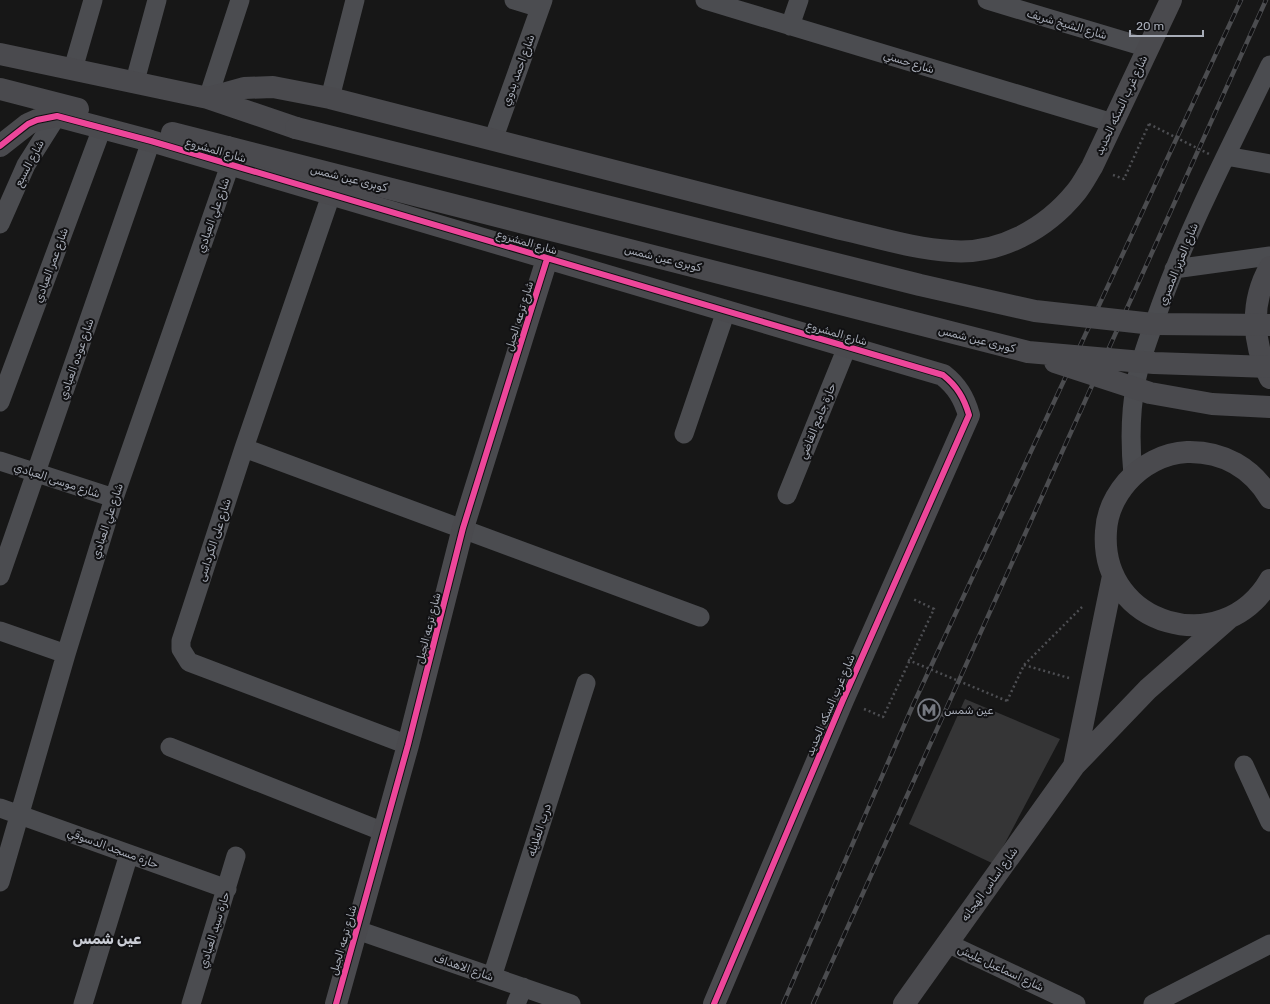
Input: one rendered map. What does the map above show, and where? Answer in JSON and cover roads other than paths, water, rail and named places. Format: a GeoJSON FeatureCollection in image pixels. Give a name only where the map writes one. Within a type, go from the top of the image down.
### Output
{"type":"FeatureCollection","features":[{"type":"Feature","properties":{"kind":"street"},"geometry":{"type":"LineString","coordinates":[[73,69],[93,0]]}},
{"type":"Feature","properties":{"kind":"street"},"geometry":{"type":"LineString","coordinates":[[135,81],[157,0]]}},
{"type":"Feature","properties":{"kind":"street"},"geometry":{"type":"LineString","coordinates":[[208,98],[240,0]]}},
{"type":"Feature","properties":{"kind":"street"},"geometry":{"type":"LineString","coordinates":[[330,98],[355,0]]}},
{"type":"Feature","properties":{"kind":"street"},"geometry":{"type":"LineString","coordinates":[[514,0],[541,4]]}},
{"type":"Feature","properties":{"kind":"street","name":"شارع حسني"},"geometry":{"type":"LineString","coordinates":[[705,0],[1113,123]]}},
{"type":"Feature","properties":{"kind":"street"},"geometry":{"type":"LineString","coordinates":[[790,26],[799,0]]}},
{"type":"Feature","properties":{"kind":"street","name":"شارع الشيخ شريف"},"geometry":{"type":"LineString","coordinates":[[987,0],[1031,6],[1148,48]]}},
{"type":"Feature","properties":{"kind":"street","name":"شارع غرب السكه الحديد"},"geometry":{"type":"LineString","coordinates":[[493,140],[841,229],[924,248],[952,252],[981,250],[1009,242],[1034,230],[1058,213],[1077,192],[1092,167],[1171,0]]}},
{"type":"Feature","properties":{"kind":"street","name":"شارع احمد بدوي"},"geometry":{"type":"LineString","coordinates":[[493,140],[541,4]]}},
{"type":"Feature","properties":{"kind":"street"},"geometry":{"type":"LineString","coordinates":[[0,54],[135,81],[208,98],[296,128],[904,281],[1035,311],[1153,324],[1270,325]]}},
{"type":"Feature","properties":{"kind":"street","name":"شارع العزيز المصري"},"geometry":{"type":"LineString","coordinates":[[1133,475],[1130,436],[1131,413],[1136,381],[1144,350],[1174,269],[1219,156],[1268,74]]}},
{"type":"Feature","properties":{"kind":"street"},"geometry":{"type":"LineString","coordinates":[[208,98],[244,88],[273,87],[330,98],[493,140]]}},
{"type":"Feature","properties":{"kind":"street","name":"شارع المشروع"},"geometry":{"type":"LineString","coordinates":[[0,88],[102,128],[151,142],[228,156],[331,195],[943,375],[960,391],[969,415]]}},
{"type":"Feature","properties":{"kind":"street"},"geometry":{"type":"LineString","coordinates":[[0,146],[28,124],[60,111]]}},
{"type":"Feature","properties":{"kind":"street","name":"كوبرى عين شمس"},"geometry":{"type":"LineString","coordinates":[[60,111],[228,156],[1028,352],[1154,363],[1270,367]]}},
{"type":"Feature","properties":{"kind":"street","name":"شارع السبع"},"geometry":{"type":"LineString","coordinates":[[0,224],[26,165],[60,111]]}},
{"type":"Feature","properties":{"kind":"street","name":"شارع عمر العبادي"},"geometry":{"type":"LineString","coordinates":[[0,402],[102,128]]}},
{"type":"Feature","properties":{"kind":"street","name":"شارع عوده العبادي"},"geometry":{"type":"LineString","coordinates":[[0,576],[151,142]]}},
{"type":"Feature","properties":{"kind":"street","name":"شارع علي العبادي"},"geometry":{"type":"LineString","coordinates":[[0,882],[66,654],[114,498],[228,156]]}},
{"type":"Feature","properties":{"kind":"street"},"geometry":{"type":"LineString","coordinates":[[1219,156],[1270,164]]}},
{"type":"Feature","properties":{"kind":"street","name":"شارع على الكرداسى"},"geometry":{"type":"LineString","coordinates":[[331,195],[244,448],[181,641],[181,649],[189,662],[408,745]]}},
{"type":"Feature","properties":{"kind":"street"},"geometry":{"type":"LineString","coordinates":[[1174,269],[1270,256]]}},
{"type":"Feature","properties":{"kind":"street","name":"شارع ترعه الجبل"},"geometry":{"type":"LineString","coordinates":[[336,1004],[408,745],[463,528],[547,258]]}},
{"type":"Feature","properties":{"kind":"street"},"geometry":{"type":"LineString","coordinates":[[1270,267],[1261,288],[1256,308],[1255,329],[1258,350],[1270,378]]}},
{"type":"Feature","properties":{"kind":"street"},"geometry":{"type":"LineString","coordinates":[[684,434],[726,311]]}},
{"type":"Feature","properties":{"kind":"street","name":"حارة جامع القاضي"},"geometry":{"type":"LineString","coordinates":[[787,496],[847,347]]}},
{"type":"Feature","properties":{"kind":"street"},"geometry":{"type":"LineString","coordinates":[[1028,352],[1090,375],[1150,393],[1212,404],[1270,407]]}},
{"type":"Feature","properties":{"kind":"street","name":"شارع غرب السكه الحديد"},"geometry":{"type":"LineString","coordinates":[[714,1004],[843,700],[969,415]]}},
{"type":"Feature","properties":{"kind":"street"},"geometry":{"type":"LineString","coordinates":[[244,448],[700,617]]}},
{"type":"Feature","properties":{"kind":"street"},"geometry":{"type":"LineString","coordinates":[[1270,498],[1263,486],[1250,473],[1235,462],[1218,455],[1200,452],[1182,452],[1164,456],[1148,464],[1133,475],[1121,489],[1112,505],[1107,522],[1105,541],[1107,559],[1113,576],[1124,592],[1137,606],[1153,617],[1171,624],[1190,626],[1209,625],[1228,619],[1242,611],[1255,600],[1270,580]]}},
{"type":"Feature","properties":{"kind":"street","name":"شارع موسى العبادي"},"geometry":{"type":"LineString","coordinates":[[0,461],[114,498]]}},
{"type":"Feature","properties":{"kind":"street","name":"شارع اساس الهجانه"},"geometry":{"type":"LineString","coordinates":[[1074,766],[1113,576]]}},
{"type":"Feature","properties":{"kind":"street","name":"شارع اساس الهجانه"},"geometry":{"type":"LineString","coordinates":[[904,1004],[1074,766],[1148,689],[1228,619]]}},
{"type":"Feature","properties":{"kind":"street"},"geometry":{"type":"LineString","coordinates":[[0,631],[66,654]]}},
{"type":"Feature","properties":{"kind":"street","name":"درب العلايله"},"geometry":{"type":"LineString","coordinates":[[492,977],[586,683]]}},
{"type":"Feature","properties":{"kind":"street"},"geometry":{"type":"LineString","coordinates":[[170,748],[384,832]]}},
{"type":"Feature","properties":{"kind":"street"},"geometry":{"type":"LineString","coordinates":[[1244,764],[1270,822]]}},
{"type":"Feature","properties":{"kind":"street","name":"حارة مسجد الدسوقي"},"geometry":{"type":"LineString","coordinates":[[0,808],[227,888]]}},
{"type":"Feature","properties":{"kind":"street"},"geometry":{"type":"LineString","coordinates":[[83,1004],[129,854]]}},
{"type":"Feature","properties":{"kind":"street","name":"حارة سيد العبادي"},"geometry":{"type":"LineString","coordinates":[[191,1004],[236,856]]}},
{"type":"Feature","properties":{"kind":"street","name":"شارع الاهداف"},"geometry":{"type":"LineString","coordinates":[[357,930],[492,977],[519,996],[571,1004]]}},
{"type":"Feature","properties":{"kind":"street","name":"شارع اسماعيل عليش"},"geometry":{"type":"LineString","coordinates":[[947,943],[1076,1004]]}},
{"type":"Feature","properties":{"kind":"street"},"geometry":{"type":"LineString","coordinates":[[1152,1004],[1270,944]]}},
{"type":"Feature","properties":{"kind":"railway"},"geometry":{"type":"LineString","coordinates":[[783,1004],[913,705],[1241,0]]}},
{"type":"Feature","properties":{"kind":"railway"},"geometry":{"type":"LineString","coordinates":[[813,1004],[1266,0]]}},
{"type":"Feature","properties":{"kind":"place","name":"عين شمس"},"geometry":{"type":"Point","coordinates":[929,710]}},
{"type":"Feature","properties":{"kind":"district","name":"عين شمس"},"geometry":{"type":"Point","coordinates":[107,939]}}]}
